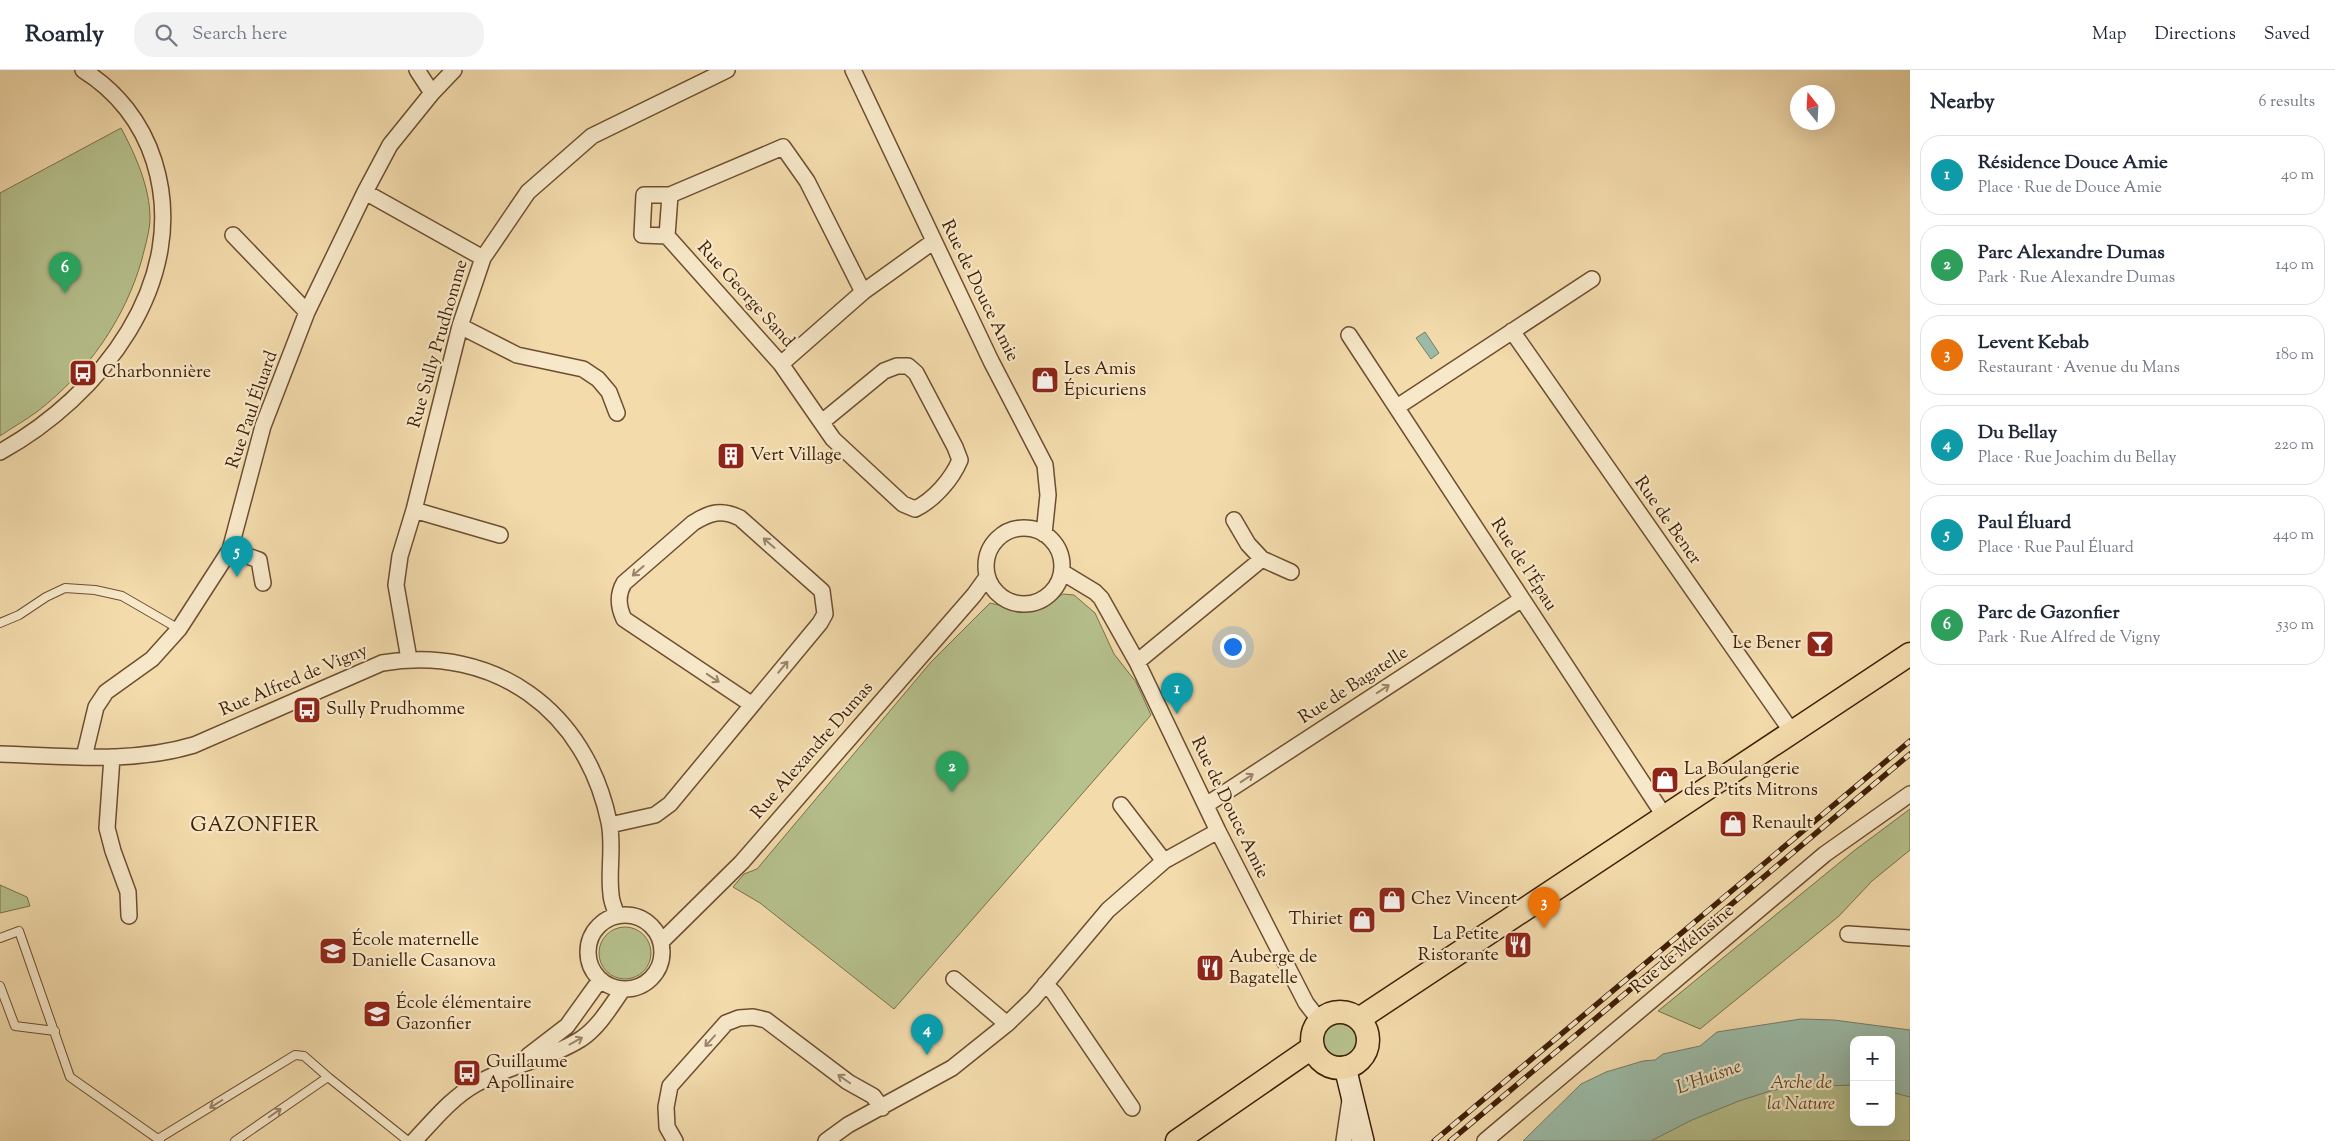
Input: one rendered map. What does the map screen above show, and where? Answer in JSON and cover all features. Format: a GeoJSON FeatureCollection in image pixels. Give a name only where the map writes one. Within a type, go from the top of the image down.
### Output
{"type":"FeatureCollection","features":[{"type":"Feature","properties":{"kind":"main road"},"geometry":{"type":"LineString","coordinates":[[1359,1019],[1910,654]]}},
{"type":"Feature","properties":{"kind":"main road"},"geometry":{"type":"LineString","coordinates":[[1334,1012],[1343,1012],[1359,1019],[1368,1034],[1366,1050],[1356,1063],[1345,1067],[1326,1064],[1316,1054],[1313,1047],[1313,1032],[1320,1021],[1334,1012]]}},
{"type":"Feature","properties":{"kind":"main road"},"geometry":{"type":"LineString","coordinates":[[1177,1141],[1313,1047]]}},
{"type":"Feature","properties":{"kind":"street"},"geometry":{"type":"LineString","coordinates":[[0,452],[25,438],[63,410],[92,382],[113,354],[138,312],[146,297],[157,267],[164,224],[163,199],[152,155],[143,134],[131,114],[104,84],[83,70]]}},
{"type":"Feature","properties":{"kind":"street"},"geometry":{"type":"LineString","coordinates":[[417,70],[432,93]]}},
{"type":"Feature","properties":{"kind":"street","name":"Rue Paul Éluard"},"geometry":{"type":"LineString","coordinates":[[84,757],[96,706],[106,692],[152,659],[179,629],[230,550],[263,426],[308,312],[365,192],[390,145],[432,93],[454,70]]}},
{"type":"Feature","properties":{"kind":"street","name":"Rue Sully Prudhomme"},"geometry":{"type":"LineString","coordinates":[[409,659],[396,585],[400,556],[414,510],[460,326],[483,258],[528,192],[592,136],[727,70]]}},
{"type":"Feature","properties":{"kind":"street","name":"Rue de Douce Amie"},"geometry":{"type":"LineString","coordinates":[[853,70],[1045,465],[1048,495],[1044,534]]}},
{"type":"Feature","properties":{"kind":"street"},"geometry":{"type":"LineString","coordinates":[[670,194],[667,236],[642,235],[644,195],[670,194],[783,147],[807,181],[863,292]]}},
{"type":"Feature","properties":{"kind":"street"},"geometry":{"type":"LineString","coordinates":[[365,192],[483,258]]}},
{"type":"Feature","properties":{"kind":"street"},"geometry":{"type":"LineString","coordinates":[[233,235],[308,312]]}},
{"type":"Feature","properties":{"kind":"street","name":"Rue George Sand"},"geometry":{"type":"LineString","coordinates":[[667,236],[781,364],[863,292],[934,240]]}},
{"type":"Feature","properties":{"kind":"street"},"geometry":{"type":"LineString","coordinates":[[1396,407],[1592,279]]}},
{"type":"Feature","properties":{"kind":"street"},"geometry":{"type":"LineString","coordinates":[[460,326],[518,355],[583,369],[598,379],[609,392],[617,414]]}},
{"type":"Feature","properties":{"kind":"street","name":"Rue de Bener"},"geometry":{"type":"LineString","coordinates":[[1512,331],[1792,732]]}},
{"type":"Feature","properties":{"kind":"street","name":"Rue de l'Épau"},"geometry":{"type":"LineString","coordinates":[[1349,335],[1665,817]]}},
{"type":"Feature","properties":{"kind":"street"},"geometry":{"type":"LineString","coordinates":[[781,364],[833,439],[903,504],[915,509],[927,503],[956,471],[960,460],[956,447],[916,373],[908,366],[897,366],[884,371],[822,422]]}},
{"type":"Feature","properties":{"kind":"street"},"geometry":{"type":"LineString","coordinates":[[414,510],[500,535]]}},
{"type":"Feature","properties":{"kind":"street"},"geometry":{"type":"LineString","coordinates":[[610,825],[655,815],[670,804],[820,623],[825,614],[825,602],[822,592],[740,518],[728,512],[705,515],[693,522],[624,583],[620,591],[620,609],[624,619],[751,704]]}},
{"type":"Feature","properties":{"kind":"street"},"geometry":{"type":"LineString","coordinates":[[1234,520],[1248,544],[1262,559],[1291,572]]}},
{"type":"Feature","properties":{"kind":"street"},"geometry":{"type":"LineString","coordinates":[[1019,528],[1032,528],[1044,534],[1056,544],[1062,558],[1062,572],[1058,584],[1050,594],[1039,602],[1026,605],[1014,604],[1002,598],[992,589],[986,577],[985,564],[988,551],[995,540],[1006,532],[1019,528]]}},
{"type":"Feature","properties":{"kind":"street"},"geometry":{"type":"LineString","coordinates":[[230,550],[259,560],[263,583]]}},
{"type":"Feature","properties":{"kind":"street"},"geometry":{"type":"LineString","coordinates":[[1137,662],[1262,559]]}},
{"type":"Feature","properties":{"kind":"street","name":"Rue de Douce Amie"},"geometry":{"type":"LineString","coordinates":[[1062,572],[1095,592],[1101,598],[1137,662],[1218,831],[1306,1003],[1320,1021]]}},
{"type":"Feature","properties":{"kind":"street","name":"Rue Alexandre Dumas"},"geometry":{"type":"LineString","coordinates":[[660,942],[742,862],[974,595],[986,577]]}},
{"type":"Feature","properties":{"kind":"street","name":"Rue de Bagatelle"},"geometry":{"type":"LineString","coordinates":[[1206,805],[1522,599]]}},
{"type":"Feature","properties":{"kind":"street","name":"Rue Alfred de Vigny"},"geometry":{"type":"LineString","coordinates":[[0,754],[84,757],[148,756],[194,744],[358,672],[382,664],[409,659],[429,658],[455,662],[502,677],[542,704],[576,740],[589,762],[598,784],[610,825],[610,895],[617,916]]}},
{"type":"Feature","properties":{"kind":"street"},"geometry":{"type":"LineString","coordinates":[[112,757],[108,828],[113,851],[128,892],[129,916]]}},
{"type":"Feature","properties":{"kind":"street","name":"Rue de Mélusine"},"geometry":{"type":"LineString","coordinates":[[1485,1141],[1826,854],[1910,794]]}},
{"type":"Feature","properties":{"kind":"street"},"geometry":{"type":"LineString","coordinates":[[1121,805],[1164,861]]}},
{"type":"Feature","properties":{"kind":"street"},"geometry":{"type":"LineString","coordinates":[[826,1141],[848,1125],[952,1068],[1007,1024],[1034,999],[1108,910],[1164,861],[1218,831]]}},
{"type":"Feature","properties":{"kind":"street"},"geometry":{"type":"LineString","coordinates":[[617,916],[632,916],[645,921],[654,930],[660,942],[662,952],[660,965],[653,976],[636,988],[623,989],[611,987],[600,980],[593,971],[588,959],[588,947],[596,930],[605,921],[617,916]]}},
{"type":"Feature","properties":{"kind":"street"},"geometry":{"type":"LineString","coordinates":[[1848,934],[1910,938]]}},
{"type":"Feature","properties":{"kind":"street"},"geometry":{"type":"LineString","coordinates":[[954,979],[1007,1024]]}},
{"type":"Feature","properties":{"kind":"street"},"geometry":{"type":"LineString","coordinates":[[515,1066],[567,1026],[600,980]]}},
{"type":"Feature","properties":{"kind":"street"},"geometry":{"type":"LineString","coordinates":[[1045,984],[1054,993],[1132,1108]]}},
{"type":"Feature","properties":{"kind":"street"},"geometry":{"type":"LineString","coordinates":[[414,1141],[454,1100],[475,1084],[515,1066],[556,1052],[582,1038],[602,1019],[623,989]]}},
{"type":"Feature","properties":{"kind":"street"},"geometry":{"type":"LineString","coordinates":[[675,1141],[667,1127],[666,1107],[670,1086],[726,1023],[739,1018],[752,1017],[766,1020],[848,1082],[873,1096],[882,1108]]}},
{"type":"Feature","properties":{"kind":"street"},"geometry":{"type":"LineString","coordinates":[[1345,1067],[1363,1141]]}},
{"type":"Feature","properties":{"kind":"street"},"geometry":{"type":"LineString","coordinates":[[1344,1141],[1351,1096]]}},
{"type":"Feature","properties":{"kind":"lane"},"geometry":{"type":"LineString","coordinates":[[0,623],[19,615],[46,596],[64,588],[95,590],[122,596],[179,629]]}},
{"type":"Feature","properties":{"kind":"lane"},"geometry":{"type":"LineString","coordinates":[[0,938],[19,931],[70,1078],[159,1140],[295,1056],[304,1056],[328,1078],[408,1141]]}},
{"type":"Feature","properties":{"kind":"lane"},"geometry":{"type":"LineString","coordinates":[[0,986],[15,1026],[55,1032]]}},
{"type":"Feature","properties":{"kind":"lane"},"geometry":{"type":"LineString","coordinates":[[235,1141],[328,1078]]}},
{"type":"Feature","properties":{"kind":"green space"},"geometry":{"type":"Polygon","coordinates":[[[121,128],[141,171],[149,206],[148,233],[135,281],[115,323],[88,362],[56,396],[38,411],[0,436],[0,193],[121,128]]]}},
{"type":"Feature","properties":{"kind":"green space"},"geometry":{"type":"Polygon","coordinates":[[[1063,594],[1074,595],[1095,613],[1114,654],[1136,682],[1151,715],[894,1009],[760,903],[733,887],[744,874],[757,869],[931,662],[990,603],[1011,608],[1028,609],[1044,605],[1063,594]]]}},
{"type":"Feature","properties":{"kind":"green space"},"geometry":{"type":"Polygon","coordinates":[[[1910,809],[1910,850],[1872,881],[1839,916],[1700,1029],[1658,1011],[1855,850],[1910,809]]]}},
{"type":"Feature","properties":{"kind":"green space"},"geometry":{"type":"Polygon","coordinates":[[[0,885],[27,897],[30,906],[0,913],[0,885]]]}},
{"type":"Feature","properties":{"kind":"green space"},"geometry":{"type":"Polygon","coordinates":[[[625,927],[635,929],[643,935],[649,943],[651,953],[649,963],[643,971],[635,977],[625,979],[615,977],[607,971],[601,963],[599,953],[601,943],[607,935],[615,929],[625,927]]]}},
{"type":"Feature","properties":{"kind":"green space"},"geometry":{"type":"Polygon","coordinates":[[[1340,1022],[1347,1023],[1352,1027],[1356,1032],[1356,1046],[1352,1051],[1347,1055],[1340,1056],[1333,1055],[1328,1051],[1324,1046],[1323,1039],[1324,1032],[1328,1027],[1333,1023],[1340,1022]]]}},
{"type":"Feature","properties":{"kind":"green space","name":"Arche de la Nature"},"geometry":{"type":"Polygon","coordinates":[[[1850,1053],[1850,1126],[1895,1126],[1895,1056],[1910,1060],[1910,1141],[1576,1141],[1850,1053]]]}},
{"type":"Feature","properties":{"kind":"water"},"geometry":{"type":"Polygon","coordinates":[[[1425,332],[1439,353],[1431,359],[1416,338],[1425,332]]]}},
{"type":"Feature","properties":{"kind":"water","name":"L'Huisne"},"geometry":{"type":"Polygon","coordinates":[[[1801,1019],[1834,1020],[1910,1030],[1910,1097],[1895,1093],[1895,1036],[1850,1036],[1850,1085],[1792,1087],[1770,1091],[1692,1120],[1651,1141],[1523,1141],[1581,1084],[1606,1072],[1643,1061],[1655,1060],[1663,1054],[1700,1046],[1717,1032],[1801,1019]]]}},
{"type":"Feature","properties":{"kind":"railway"},"geometry":{"type":"LineString","coordinates":[[1434,1141],[1910,741]]}},
{"type":"Feature","properties":{"kind":"railway"},"geometry":{"type":"LineString","coordinates":[[1450,1141],[1910,754]]}},
{"type":"Feature","properties":{"kind":"place","name":"Parc de Gazonfier"},"geometry":{"type":"Point","coordinates":[65,293]}},
{"type":"Feature","properties":{"kind":"place","name":"Charbonnière"},"geometry":{"type":"Point","coordinates":[83,373]}},
{"type":"Feature","properties":{"kind":"place","name":"Les Amis Épicuriens"},"geometry":{"type":"Point","coordinates":[1045,380]}},
{"type":"Feature","properties":{"kind":"place","name":"Vert Village"},"geometry":{"type":"Point","coordinates":[731,456]}},
{"type":"Feature","properties":{"kind":"place","name":"Paul Éluard"},"geometry":{"type":"Point","coordinates":[237,577]}},
{"type":"Feature","properties":{"kind":"place","name":"Le Bener"},"geometry":{"type":"Point","coordinates":[1820,644]}},
{"type":"Feature","properties":{"kind":"place","name":"Sully Prudhomme"},"geometry":{"type":"Point","coordinates":[307,710]}},
{"type":"Feature","properties":{"kind":"place","name":"Résidence Douce Amie"},"geometry":{"type":"Point","coordinates":[1177,714]}},
{"type":"Feature","properties":{"kind":"place","name":"La Boulangerie des P'tits Mitrons"},"geometry":{"type":"Point","coordinates":[1665,780]}},
{"type":"Feature","properties":{"kind":"place","name":"Parc Alexandre Dumas"},"geometry":{"type":"Point","coordinates":[952,792]}},
{"type":"Feature","properties":{"kind":"place","name":"Renault"},"geometry":{"type":"Point","coordinates":[1733,824]}},
{"type":"Feature","properties":{"kind":"place","name":"Chez Vincent"},"geometry":{"type":"Point","coordinates":[1392,900]}},
{"type":"Feature","properties":{"kind":"place","name":"Thiriet"},"geometry":{"type":"Point","coordinates":[1362,920]}},
{"type":"Feature","properties":{"kind":"place","name":"Levent Kebab"},"geometry":{"type":"Point","coordinates":[1544,928]}},
{"type":"Feature","properties":{"kind":"place","name":"La Petite Ristorante"},"geometry":{"type":"Point","coordinates":[1518,945]}},
{"type":"Feature","properties":{"kind":"place","name":"École maternelle Danielle Casanova"},"geometry":{"type":"Point","coordinates":[333,951]}},
{"type":"Feature","properties":{"kind":"place","name":"Auberge de Bagatelle"},"geometry":{"type":"Point","coordinates":[1210,968]}},
{"type":"Feature","properties":{"kind":"place","name":"École élémentaire Gazonfier"},"geometry":{"type":"Point","coordinates":[377,1014]}},
{"type":"Feature","properties":{"kind":"place","name":"Du Bellay"},"geometry":{"type":"Point","coordinates":[927,1055]}},
{"type":"Feature","properties":{"kind":"place","name":"Guillaume Apollinaire"},"geometry":{"type":"Point","coordinates":[467,1073]}},
{"type":"Feature","properties":{"kind":"district","name":"GAZONFIER"},"geometry":{"type":"Point","coordinates":[255,826]}}]}
